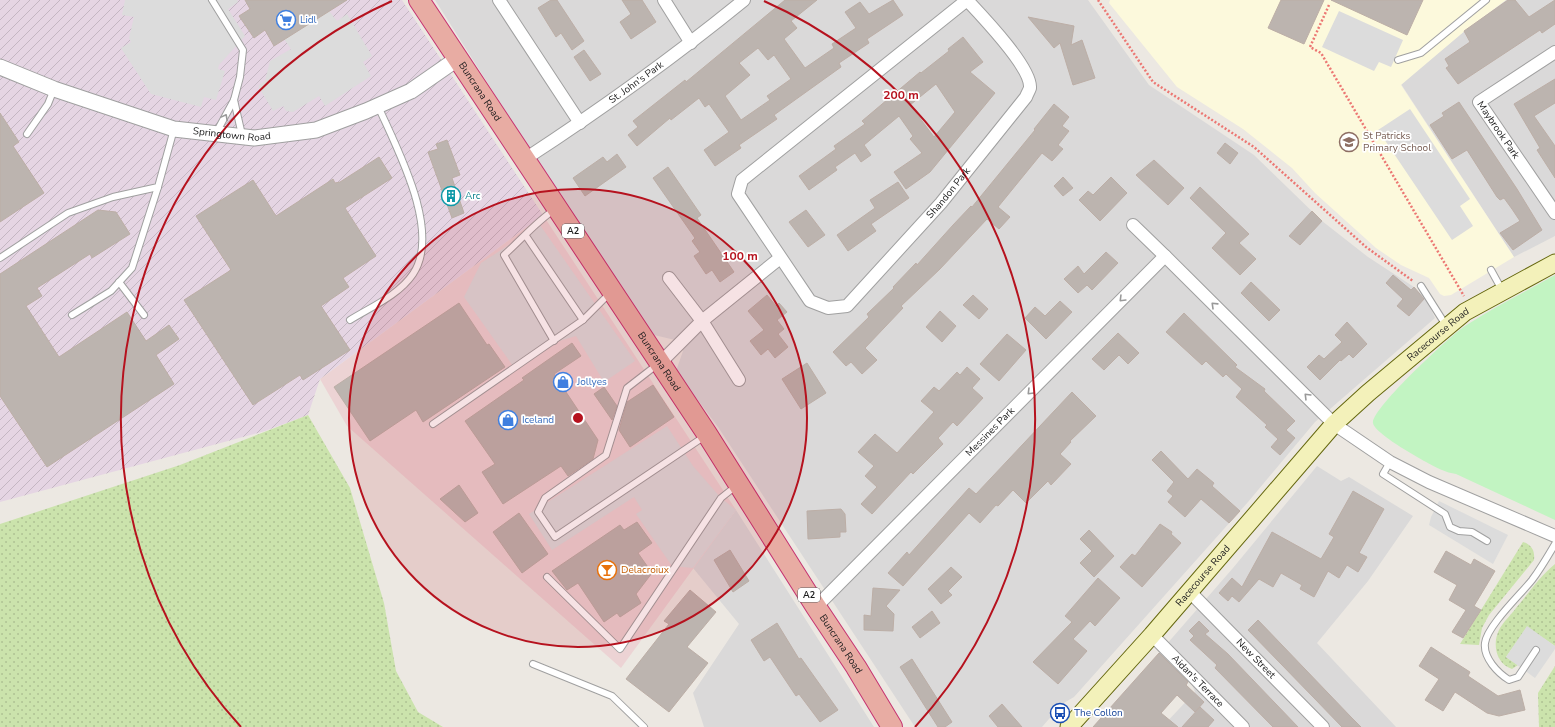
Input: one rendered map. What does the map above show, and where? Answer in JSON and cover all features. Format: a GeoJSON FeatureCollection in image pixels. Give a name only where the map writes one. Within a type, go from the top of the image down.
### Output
{"type":"FeatureCollection","features":[{"type":"Feature","properties":{"kind":"highway","name":"Buncrana Road"},"geometry":{"type":"LineString","coordinates":[[418,0],[558,208],[707,434],[816,607],[856,667],[892,727]]}},
{"type":"Feature","properties":{"kind":"main road","name":"Racecourse Road"},"geometry":{"type":"LineString","coordinates":[[1069,727],[1152,635],[1334,424],[1465,312],[1555,263]]}},
{"type":"Feature","properties":{"kind":"street"},"geometry":{"type":"LineString","coordinates":[[498,0],[580,123]]}},
{"type":"Feature","properties":{"kind":"street"},"geometry":{"type":"LineString","coordinates":[[664,0],[691,43]]}},
{"type":"Feature","properties":{"kind":"street","name":"St. John's Park"},"geometry":{"type":"LineString","coordinates":[[525,159],[580,123],[691,43],[744,0]]}},
{"type":"Feature","properties":{"kind":"street","name":"Shandon Park"},"geometry":{"type":"LineString","coordinates":[[967,0],[1010,49],[1025,72],[1030,87],[1026,97],[941,203],[847,306],[828,308],[810,301],[780,258],[738,194],[742,180],[967,0]]}},
{"type":"Feature","properties":{"kind":"street","name":"Maybrook Park"},"geometry":{"type":"LineString","coordinates":[[1555,52],[1479,102],[1555,213]]}},
{"type":"Feature","properties":{"kind":"street","name":"Springtown Road"},"geometry":{"type":"LineString","coordinates":[[0,67],[54,89],[174,129],[254,138],[316,130],[378,106],[412,91],[457,59]]}},
{"type":"Feature","properties":{"kind":"street"},"geometry":{"type":"LineString","coordinates":[[1133,226],[1334,424],[1390,462],[1429,482],[1555,536]]}},
{"type":"Feature","properties":{"kind":"street","name":"Messines Park"},"geometry":{"type":"LineString","coordinates":[[816,607],[1165,256]]}},
{"type":"Feature","properties":{"kind":"street"},"geometry":{"type":"LineString","coordinates":[[660,363],[702,321],[780,258]]}},
{"type":"Feature","properties":{"kind":"street"},"geometry":{"type":"LineString","coordinates":[[669,278],[702,321],[739,380]]}},
{"type":"Feature","properties":{"kind":"street","name":"New Street"},"geometry":{"type":"LineString","coordinates":[[1189,591],[1323,727]]}},
{"type":"Feature","properties":{"kind":"street","name":"Aidan's Terrace"},"geometry":{"type":"LineString","coordinates":[[1152,635],[1243,727]]}},
{"type":"Feature","properties":{"kind":"lane"},"geometry":{"type":"LineString","coordinates":[[212,0],[242,50],[240,77],[234,100],[216,134]]}},
{"type":"Feature","properties":{"kind":"lane"},"geometry":{"type":"LineString","coordinates":[[1398,60],[1421,53],[1486,0]]}},
{"type":"Feature","properties":{"kind":"lane"},"geometry":{"type":"LineString","coordinates":[[27,134],[48,104],[54,89]]}},
{"type":"Feature","properties":{"kind":"lane"},"geometry":{"type":"LineString","coordinates":[[234,100],[242,137]]}},
{"type":"Feature","properties":{"kind":"lane"},"geometry":{"type":"LineString","coordinates":[[350,320],[403,286],[413,274],[420,256],[422,225],[410,178],[378,106]]}},
{"type":"Feature","properties":{"kind":"lane"},"geometry":{"type":"LineString","coordinates":[[72,315],[111,291],[132,268],[158,187],[174,129]]}},
{"type":"Feature","properties":{"kind":"lane"},"geometry":{"type":"LineString","coordinates":[[0,258],[68,213],[113,197],[158,187]]}},
{"type":"Feature","properties":{"kind":"lane"},"geometry":{"type":"LineString","coordinates":[[554,341],[504,255],[526,236],[543,218],[558,208]]}},
{"type":"Feature","properties":{"kind":"lane"},"geometry":{"type":"LineString","coordinates":[[526,236],[583,320]]}},
{"type":"Feature","properties":{"kind":"lane"},"geometry":{"type":"LineString","coordinates":[[1491,270],[1503,291]]}},
{"type":"Feature","properties":{"kind":"lane"},"geometry":{"type":"LineString","coordinates":[[119,282],[144,315]]}},
{"type":"Feature","properties":{"kind":"lane"},"geometry":{"type":"LineString","coordinates":[[1421,286],[1447,327]]}},
{"type":"Feature","properties":{"kind":"lane"},"geometry":{"type":"LineString","coordinates":[[433,424],[583,320],[612,291]]}},
{"type":"Feature","properties":{"kind":"lane"},"geometry":{"type":"LineString","coordinates":[[660,363],[627,388],[606,455],[545,498],[538,512],[555,537],[707,434]]}},
{"type":"Feature","properties":{"kind":"lane"},"geometry":{"type":"LineString","coordinates":[[1390,462],[1383,474],[1445,514],[1450,527],[1459,531],[1472,532],[1487,541]]}},
{"type":"Feature","properties":{"kind":"lane"},"geometry":{"type":"LineString","coordinates":[[547,577],[620,649],[720,498],[739,484]]}},
{"type":"Feature","properties":{"kind":"lane"},"geometry":{"type":"LineString","coordinates":[[1536,650],[1518,677],[1508,680],[1498,673],[1489,658],[1485,643],[1491,629],[1532,580],[1555,544]]}},
{"type":"Feature","properties":{"kind":"lane"},"geometry":{"type":"LineString","coordinates":[[533,664],[612,696],[644,727]]}},
{"type":"Feature","properties":{"kind":"path"},"geometry":{"type":"LineString","coordinates":[[1098,0],[1153,82],[1254,147],[1366,247],[1421,286]]}},
{"type":"Feature","properties":{"kind":"path"},"geometry":{"type":"LineString","coordinates":[[1329,5],[1310,47],[1321,54],[1465,298]]}},
{"type":"Feature","properties":{"kind":"shaded area"},"geometry":{"type":"Polygon","coordinates":[[[0,0],[402,0],[543,215],[320,379],[308,415],[265,431],[0,502],[0,0]]]}},
{"type":"Feature","properties":{"kind":"shaded area"},"geometry":{"type":"Polygon","coordinates":[[[125,0],[237,0],[238,2],[228,9],[245,36],[219,65],[218,69],[225,71],[216,100],[204,97],[201,107],[151,94],[121,48],[131,42],[129,38],[134,17],[122,15],[125,0]]]}},
{"type":"Feature","properties":{"kind":"shaded area"},"geometry":{"type":"Polygon","coordinates":[[[435,0],[1088,0],[1149,85],[1254,155],[1322,221],[1368,257],[1414,287],[1426,298],[1435,318],[1315,422],[1248,502],[1074,697],[1062,704],[1042,727],[915,727],[718,427],[676,371],[683,351],[675,340],[654,335],[579,227],[435,0]]]}},
{"type":"Feature","properties":{"kind":"shaded area","name":"St Patricks Primary School"},"geometry":{"type":"Polygon","coordinates":[[[1110,0],[1506,0],[1467,29],[1401,85],[1514,257],[1451,295],[1444,296],[1440,294],[1429,278],[1401,265],[1376,248],[1315,193],[1292,168],[1243,129],[1177,87],[1109,3],[1110,0]]]}},
{"type":"Feature","properties":{"kind":"shaded area"},"geometry":{"type":"Polygon","coordinates":[[[1506,0],[1555,0],[1555,236],[1514,257],[1401,84],[1467,29],[1506,0]]]}},
{"type":"Feature","properties":{"kind":"shaded area"},"geometry":{"type":"Polygon","coordinates":[[[329,11],[337,21],[347,14],[372,56],[363,62],[371,76],[325,106],[319,96],[293,112],[286,111],[283,106],[273,111],[258,86],[265,81],[270,61],[291,49],[284,39],[329,11]]]}},
{"type":"Feature","properties":{"kind":"shaded area"},"geometry":{"type":"Polygon","coordinates":[[[1339,11],[1403,40],[1391,67],[1379,62],[1374,71],[1322,47],[1339,11]]]}},
{"type":"Feature","properties":{"kind":"shaded area"},"geometry":{"type":"Polygon","coordinates":[[[1410,109],[1470,199],[1460,206],[1473,226],[1452,240],[1378,130],[1410,109]]]}},
{"type":"Feature","properties":{"kind":"shaded area"},"geometry":{"type":"Polygon","coordinates":[[[543,215],[736,510],[621,668],[347,426],[320,379],[543,215]]]}},
{"type":"Feature","properties":{"kind":"shaded area"},"geometry":{"type":"Polygon","coordinates":[[[540,225],[635,361],[604,382],[576,336],[549,344],[513,366],[464,297],[481,263],[540,225]]]}},
{"type":"Feature","properties":{"kind":"shaded area"},"geometry":{"type":"Polygon","coordinates":[[[667,426],[693,466],[721,498],[736,510],[693,568],[672,566],[636,514],[642,510],[634,497],[552,550],[529,514],[667,426]]]}},
{"type":"Feature","properties":{"kind":"shaded area"},"geometry":{"type":"Polygon","coordinates":[[[1317,466],[1341,481],[1349,477],[1413,516],[1368,581],[1317,643],[1396,727],[1162,727],[1195,692],[1190,680],[1159,653],[1233,568],[1317,466]]]}},
{"type":"Feature","properties":{"kind":"shaded area"},"geometry":{"type":"Polygon","coordinates":[[[1439,501],[1508,535],[1493,564],[1429,525],[1431,517],[1439,501]]]}},
{"type":"Feature","properties":{"kind":"shaded area"},"geometry":{"type":"Polygon","coordinates":[[[736,510],[874,727],[704,727],[693,693],[739,624],[693,568],[736,510]]]}},
{"type":"Feature","properties":{"kind":"shaded area"},"geometry":{"type":"Polygon","coordinates":[[[1527,626],[1555,646],[1555,649],[1535,678],[1506,657],[1527,626]]]}},
{"type":"Feature","properties":{"kind":"green space"},"geometry":{"type":"Polygon","coordinates":[[[1555,275],[1555,520],[1456,474],[1444,471],[1426,462],[1392,441],[1376,428],[1373,423],[1376,415],[1385,403],[1429,357],[1457,332],[1487,312],[1555,275]]]}},
{"type":"Feature","properties":{"kind":"green space"},"geometry":{"type":"Polygon","coordinates":[[[308,415],[350,488],[384,603],[396,671],[418,712],[443,727],[0,727],[0,524],[180,465],[308,415]]]}},
{"type":"Feature","properties":{"kind":"green space"},"geometry":{"type":"Polygon","coordinates":[[[1523,542],[1529,545],[1532,549],[1534,560],[1489,615],[1482,628],[1479,645],[1460,644],[1523,542]]]}},
{"type":"Feature","properties":{"kind":"green space"},"geometry":{"type":"Polygon","coordinates":[[[1555,564],[1555,646],[1527,627],[1506,657],[1518,665],[1512,669],[1502,663],[1497,653],[1496,641],[1499,630],[1539,579],[1555,564]]]}},
{"type":"Feature","properties":{"kind":"green space"},"geometry":{"type":"Polygon","coordinates":[[[1555,666],[1555,727],[1539,727],[1538,693],[1555,666]]]}},
{"type":"Feature","properties":{"kind":"building","name":"Lidl"},"geometry":{"type":"Polygon","coordinates":[[[245,0],[347,0],[274,46],[265,30],[254,38],[239,16],[250,9],[245,0]]]}},
{"type":"Feature","properties":{"kind":"building"},"geometry":{"type":"Polygon","coordinates":[[[551,0],[557,0],[584,41],[572,50],[561,33],[556,37],[538,8],[551,0]]]}},
{"type":"Feature","properties":{"kind":"building"},"geometry":{"type":"Polygon","coordinates":[[[622,0],[642,0],[656,22],[631,39],[620,22],[631,14],[622,0]]]}},
{"type":"Feature","properties":{"kind":"building"},"geometry":{"type":"Polygon","coordinates":[[[785,0],[817,0],[791,21],[797,28],[784,39],[805,68],[834,48],[832,44],[856,28],[845,12],[860,2],[869,14],[893,0],[903,15],[867,39],[869,43],[839,63],[841,67],[774,115],[777,119],[739,145],[741,148],[715,166],[704,150],[729,132],[709,104],[705,107],[699,98],[671,120],[670,118],[637,146],[628,135],[638,127],[633,121],[685,80],[686,82],[785,0]],[[758,48],[739,63],[750,75],[725,96],[741,120],[770,100],[767,96],[791,79],[774,55],[768,60],[758,48]]]}},
{"type":"Feature","properties":{"kind":"building"},"geometry":{"type":"Polygon","coordinates":[[[1281,0],[1324,0],[1304,44],[1268,28],[1281,0]]]}},
{"type":"Feature","properties":{"kind":"building"},"geometry":{"type":"Polygon","coordinates":[[[1331,0],[1423,0],[1407,35],[1331,0]]]}},
{"type":"Feature","properties":{"kind":"building"},"geometry":{"type":"Polygon","coordinates":[[[1508,0],[1515,0],[1529,17],[1555,0],[1555,24],[1542,33],[1540,30],[1458,84],[1446,68],[1449,66],[1445,59],[1470,42],[1464,31],[1508,0]]]}},
{"type":"Feature","properties":{"kind":"building"},"geometry":{"type":"Polygon","coordinates":[[[1028,17],[1074,26],[1071,45],[1082,40],[1095,78],[1073,85],[1060,43],[1054,48],[1028,17]]]}},
{"type":"Feature","properties":{"kind":"building"},"geometry":{"type":"Polygon","coordinates":[[[963,37],[983,62],[970,72],[995,93],[930,172],[906,189],[894,172],[922,153],[910,139],[913,136],[899,116],[864,145],[871,155],[861,162],[855,153],[835,167],[837,170],[809,190],[799,176],[836,149],[834,146],[865,124],[862,121],[920,72],[921,73],[949,51],[948,49],[963,37]],[[936,84],[910,105],[934,137],[955,112],[936,84]]]}},
{"type":"Feature","properties":{"kind":"building"},"geometry":{"type":"Polygon","coordinates":[[[584,50],[601,74],[590,81],[574,57],[584,50]]]}},
{"type":"Feature","properties":{"kind":"building"},"geometry":{"type":"Polygon","coordinates":[[[1555,79],[1555,103],[1534,116],[1555,146],[1555,178],[1537,150],[1540,148],[1514,104],[1555,79]]]}},
{"type":"Feature","properties":{"kind":"building"},"geometry":{"type":"Polygon","coordinates":[[[1459,102],[1517,189],[1542,230],[1513,250],[1500,233],[1520,221],[1504,198],[1500,200],[1497,197],[1467,150],[1452,159],[1430,125],[1444,116],[1442,113],[1459,102]]]}},
{"type":"Feature","properties":{"kind":"building"},"geometry":{"type":"Polygon","coordinates":[[[1054,104],[1069,117],[1062,126],[1069,131],[1058,145],[1063,149],[1052,161],[1042,153],[998,207],[1010,217],[999,229],[987,219],[940,269],[901,306],[903,308],[865,348],[877,360],[862,374],[851,362],[846,366],[833,352],[869,317],[867,314],[894,288],[893,287],[916,263],[917,265],[971,206],[972,207],[1035,130],[1034,129],[1054,104]]]}},
{"type":"Feature","properties":{"kind":"building"},"geometry":{"type":"Polygon","coordinates":[[[0,113],[19,142],[13,146],[44,193],[0,222],[0,113]]]}},
{"type":"Feature","properties":{"kind":"building","name":"Arc"},"geometry":{"type":"Polygon","coordinates":[[[447,140],[460,175],[452,178],[464,213],[452,218],[428,152],[438,149],[436,144],[447,140]]]}},
{"type":"Feature","properties":{"kind":"building"},"geometry":{"type":"Polygon","coordinates":[[[1225,143],[1238,153],[1230,164],[1217,153],[1225,143]]]}},
{"type":"Feature","properties":{"kind":"building"},"geometry":{"type":"Polygon","coordinates":[[[617,154],[626,167],[585,196],[573,178],[603,157],[607,162],[617,154]]]}},
{"type":"Feature","properties":{"kind":"building"},"geometry":{"type":"Polygon","coordinates":[[[379,157],[392,178],[345,208],[376,256],[343,278],[349,287],[321,306],[350,350],[303,380],[300,375],[253,405],[184,300],[231,270],[196,216],[253,180],[276,216],[333,179],[335,183],[340,182],[379,157]]]}},
{"type":"Feature","properties":{"kind":"building"},"geometry":{"type":"Polygon","coordinates":[[[1154,160],[1184,188],[1168,205],[1136,175],[1154,160]]]}},
{"type":"Feature","properties":{"kind":"building"},"geometry":{"type":"Polygon","coordinates":[[[668,167],[701,215],[697,218],[734,272],[720,282],[712,270],[706,274],[694,256],[700,252],[692,241],[695,238],[653,178],[668,167]]]}},
{"type":"Feature","properties":{"kind":"building"},"geometry":{"type":"Polygon","coordinates":[[[1063,177],[1073,188],[1063,196],[1054,186],[1063,177]]]}},
{"type":"Feature","properties":{"kind":"building"},"geometry":{"type":"Polygon","coordinates":[[[1111,177],[1127,193],[1100,221],[1079,200],[1088,191],[1093,195],[1111,177]]]}},
{"type":"Feature","properties":{"kind":"building"},"geometry":{"type":"Polygon","coordinates":[[[898,182],[909,198],[871,224],[876,231],[848,251],[837,235],[875,208],[870,200],[898,182]]]}},
{"type":"Feature","properties":{"kind":"building"},"geometry":{"type":"Polygon","coordinates":[[[1200,187],[1249,234],[1239,243],[1256,259],[1240,275],[1212,248],[1226,233],[1190,198],[1200,187]]]}},
{"type":"Feature","properties":{"kind":"building"},"geometry":{"type":"Polygon","coordinates":[[[98,210],[116,212],[130,234],[92,258],[90,254],[37,288],[42,296],[26,306],[59,357],[127,312],[146,341],[169,325],[179,339],[156,355],[174,384],[47,467],[0,396],[0,274],[98,210]]]}},
{"type":"Feature","properties":{"kind":"building"},"geometry":{"type":"Polygon","coordinates":[[[806,210],[825,235],[808,247],[789,222],[806,210]]]}},
{"type":"Feature","properties":{"kind":"building"},"geometry":{"type":"Polygon","coordinates":[[[1312,211],[1322,221],[1300,245],[1289,236],[1312,211]]]}},
{"type":"Feature","properties":{"kind":"building"},"geometry":{"type":"Polygon","coordinates":[[[1106,252],[1118,263],[1092,290],[1087,285],[1078,293],[1064,279],[1078,266],[1084,274],[1106,252]]]}},
{"type":"Feature","properties":{"kind":"building"},"geometry":{"type":"Polygon","coordinates":[[[1393,275],[1411,290],[1414,287],[1424,299],[1409,316],[1397,306],[1403,299],[1386,283],[1393,275]]]}},
{"type":"Feature","properties":{"kind":"building"},"geometry":{"type":"Polygon","coordinates":[[[1251,282],[1280,310],[1269,321],[1241,293],[1251,282]]]}},
{"type":"Feature","properties":{"kind":"building"},"geometry":{"type":"Polygon","coordinates":[[[767,295],[776,306],[779,303],[787,312],[777,320],[784,329],[778,334],[788,347],[775,358],[768,349],[761,355],[750,341],[764,330],[748,311],[767,295]]]}},
{"type":"Feature","properties":{"kind":"building"},"geometry":{"type":"Polygon","coordinates":[[[973,295],[988,309],[979,319],[963,305],[973,295]]]}},
{"type":"Feature","properties":{"kind":"building"},"geometry":{"type":"Polygon","coordinates":[[[1060,301],[1072,312],[1046,339],[1025,318],[1035,307],[1045,316],[1060,301]]]}},
{"type":"Feature","properties":{"kind":"building"},"geometry":{"type":"Polygon","coordinates":[[[459,303],[487,345],[489,344],[505,367],[423,422],[416,410],[370,441],[334,387],[459,303]]]}},
{"type":"Feature","properties":{"kind":"building"},"geometry":{"type":"Polygon","coordinates":[[[940,311],[956,326],[942,342],[926,327],[940,311]]]}},
{"type":"Feature","properties":{"kind":"building"},"geometry":{"type":"Polygon","coordinates":[[[1184,313],[1237,365],[1235,367],[1265,389],[1264,391],[1295,421],[1286,430],[1295,438],[1280,455],[1271,447],[1278,439],[1265,427],[1267,425],[1236,397],[1242,389],[1226,374],[1223,377],[1206,361],[1202,365],[1166,332],[1184,313]]]}},
{"type":"Feature","properties":{"kind":"building"},"geometry":{"type":"Polygon","coordinates":[[[1347,322],[1367,344],[1353,358],[1349,354],[1341,361],[1340,360],[1320,380],[1307,367],[1319,355],[1324,359],[1342,342],[1335,335],[1347,322]]]}},
{"type":"Feature","properties":{"kind":"building"},"geometry":{"type":"Polygon","coordinates":[[[1118,333],[1139,353],[1128,364],[1119,355],[1104,370],[1092,359],[1118,333]]]}},
{"type":"Feature","properties":{"kind":"building"},"geometry":{"type":"Polygon","coordinates":[[[1007,334],[1026,350],[999,381],[980,364],[1007,334]]]}},
{"type":"Feature","properties":{"kind":"building"},"geometry":{"type":"Polygon","coordinates":[[[572,343],[581,356],[554,374],[598,440],[593,459],[568,476],[561,466],[503,504],[482,472],[495,464],[465,421],[524,380],[522,378],[572,343]]]}},
{"type":"Feature","properties":{"kind":"building"},"geometry":{"type":"Polygon","coordinates":[[[807,363],[826,393],[801,409],[782,379],[807,363]]]}},
{"type":"Feature","properties":{"kind":"building"},"geometry":{"type":"Polygon","coordinates":[[[967,367],[980,379],[972,388],[983,398],[957,426],[953,422],[938,438],[943,444],[913,474],[911,472],[872,514],[861,504],[877,487],[865,476],[874,466],[858,452],[875,434],[897,453],[934,412],[921,401],[934,387],[939,391],[957,372],[960,375],[967,367]]]}},
{"type":"Feature","properties":{"kind":"building"},"geometry":{"type":"Polygon","coordinates":[[[653,385],[674,417],[630,447],[619,430],[627,402],[653,385]]]}},
{"type":"Feature","properties":{"kind":"building"},"geometry":{"type":"Polygon","coordinates":[[[604,387],[617,406],[612,420],[594,394],[604,387]]]}},
{"type":"Feature","properties":{"kind":"building"},"geometry":{"type":"Polygon","coordinates":[[[1072,392],[1096,416],[1070,441],[1071,442],[1060,454],[1071,464],[1051,485],[1048,481],[1026,503],[1013,490],[998,506],[996,505],[980,523],[969,513],[903,586],[888,573],[907,552],[909,555],[969,488],[976,494],[1072,392]]]}},
{"type":"Feature","properties":{"kind":"building"},"geometry":{"type":"Polygon","coordinates":[[[1161,451],[1188,479],[1197,469],[1214,483],[1212,486],[1240,511],[1229,523],[1201,499],[1185,517],[1168,502],[1173,496],[1167,491],[1174,482],[1152,460],[1161,451]]]}},
{"type":"Feature","properties":{"kind":"building"},"geometry":{"type":"Polygon","coordinates":[[[459,485],[478,513],[465,522],[440,499],[459,485]]]}},
{"type":"Feature","properties":{"kind":"building"},"geometry":{"type":"Polygon","coordinates":[[[1353,491],[1384,509],[1359,553],[1367,557],[1358,572],[1347,565],[1339,578],[1328,571],[1314,597],[1300,589],[1302,585],[1281,573],[1273,587],[1259,579],[1239,602],[1232,596],[1228,601],[1219,593],[1232,578],[1242,587],[1272,532],[1321,559],[1334,537],[1329,534],[1353,491]]]}},
{"type":"Feature","properties":{"kind":"building"},"geometry":{"type":"Polygon","coordinates":[[[841,509],[845,514],[846,532],[840,532],[840,537],[808,539],[807,511],[841,509]]]}},
{"type":"Feature","properties":{"kind":"building"},"geometry":{"type":"Polygon","coordinates":[[[519,513],[548,554],[522,573],[493,532],[519,513]]]}},
{"type":"Feature","properties":{"kind":"building","name":"Delacroiux"},"geometry":{"type":"Polygon","coordinates":[[[637,522],[652,543],[638,553],[652,573],[636,594],[641,603],[620,617],[617,613],[604,622],[578,583],[567,590],[552,571],[620,525],[624,530],[637,522]]]}},
{"type":"Feature","properties":{"kind":"building"},"geometry":{"type":"Polygon","coordinates":[[[1160,524],[1172,532],[1171,534],[1181,543],[1142,587],[1120,567],[1132,554],[1135,556],[1160,524]]]}},
{"type":"Feature","properties":{"kind":"building"},"geometry":{"type":"Polygon","coordinates":[[[1089,530],[1114,556],[1094,577],[1080,563],[1092,551],[1080,539],[1089,530]]]}},
{"type":"Feature","properties":{"kind":"building"},"geometry":{"type":"Polygon","coordinates":[[[730,550],[749,581],[733,592],[714,560],[730,550]]]}},
{"type":"Feature","properties":{"kind":"building"},"geometry":{"type":"Polygon","coordinates":[[[1446,551],[1471,565],[1474,559],[1495,571],[1474,606],[1481,610],[1463,638],[1452,632],[1466,610],[1449,600],[1457,585],[1434,572],[1446,551]]]}},
{"type":"Feature","properties":{"kind":"building"},"geometry":{"type":"Polygon","coordinates":[[[951,567],[962,577],[948,591],[952,595],[941,604],[928,589],[951,567]]]}},
{"type":"Feature","properties":{"kind":"building"},"geometry":{"type":"Polygon","coordinates":[[[1098,578],[1120,598],[1095,626],[1090,621],[1073,639],[1087,651],[1058,684],[1033,662],[1072,622],[1065,616],[1098,578]]]}},
{"type":"Feature","properties":{"kind":"building"},"geometry":{"type":"Polygon","coordinates":[[[873,588],[900,590],[886,606],[894,614],[893,631],[864,630],[864,615],[871,616],[873,588]]]}},
{"type":"Feature","properties":{"kind":"building"},"geometry":{"type":"Polygon","coordinates":[[[690,590],[716,612],[687,647],[708,663],[669,712],[626,679],[669,624],[664,621],[690,590]]]}},
{"type":"Feature","properties":{"kind":"building"},"geometry":{"type":"Polygon","coordinates":[[[932,611],[940,623],[920,638],[912,627],[932,611]]]}},
{"type":"Feature","properties":{"kind":"building"},"geometry":{"type":"Polygon","coordinates":[[[1258,620],[1361,727],[1342,727],[1248,630],[1258,620]]]}},
{"type":"Feature","properties":{"kind":"building"},"geometry":{"type":"Polygon","coordinates":[[[1199,621],[1209,631],[1205,634],[1228,654],[1298,727],[1273,727],[1215,668],[1217,665],[1190,640],[1194,636],[1189,631],[1199,621]]]}},
{"type":"Feature","properties":{"kind":"building"},"geometry":{"type":"Polygon","coordinates":[[[777,623],[799,659],[801,658],[838,710],[820,722],[799,694],[796,696],[770,657],[764,661],[751,640],[777,623]]]}},
{"type":"Feature","properties":{"kind":"building"},"geometry":{"type":"Polygon","coordinates":[[[1431,647],[1470,672],[1468,676],[1498,696],[1520,690],[1525,710],[1499,716],[1487,713],[1455,692],[1443,711],[1425,700],[1439,679],[1419,666],[1431,647]]]}},
{"type":"Feature","properties":{"kind":"building"},"geometry":{"type":"Polygon","coordinates":[[[1159,653],[1188,682],[1186,685],[1204,702],[1195,712],[1177,695],[1161,713],[1178,727],[1093,727],[1159,653]]]}},
{"type":"Feature","properties":{"kind":"building"},"geometry":{"type":"Polygon","coordinates":[[[912,659],[952,722],[945,727],[938,727],[900,667],[912,659]]]}},
{"type":"Feature","properties":{"kind":"building"},"geometry":{"type":"Polygon","coordinates":[[[1002,704],[1022,727],[998,727],[989,716],[1002,704]]]}},
{"type":"Feature","properties":{"kind":"building"},"geometry":{"type":"Polygon","coordinates":[[[1200,707],[1214,720],[1208,727],[1182,727],[1200,707]]]}},
{"type":"Feature","properties":{"kind":"place","name":"Lidl"},"geometry":{"type":"Point","coordinates":[286,20]}},
{"type":"Feature","properties":{"kind":"place","name":"St Patricks Primary School"},"geometry":{"type":"Point","coordinates":[1349,142]}},
{"type":"Feature","properties":{"kind":"place","name":"Arc"},"geometry":{"type":"Point","coordinates":[451,196]}},
{"type":"Feature","properties":{"kind":"place","name":"Jollyes"},"geometry":{"type":"Point","coordinates":[563,382]}},
{"type":"Feature","properties":{"kind":"place","name":"Iceland"},"geometry":{"type":"Point","coordinates":[508,420]}},
{"type":"Feature","properties":{"kind":"place","name":"Delacroiux"},"geometry":{"type":"Point","coordinates":[607,570]}},
{"type":"Feature","properties":{"kind":"place","name":"The Collon"},"geometry":{"type":"Point","coordinates":[1060,713]}}]}
